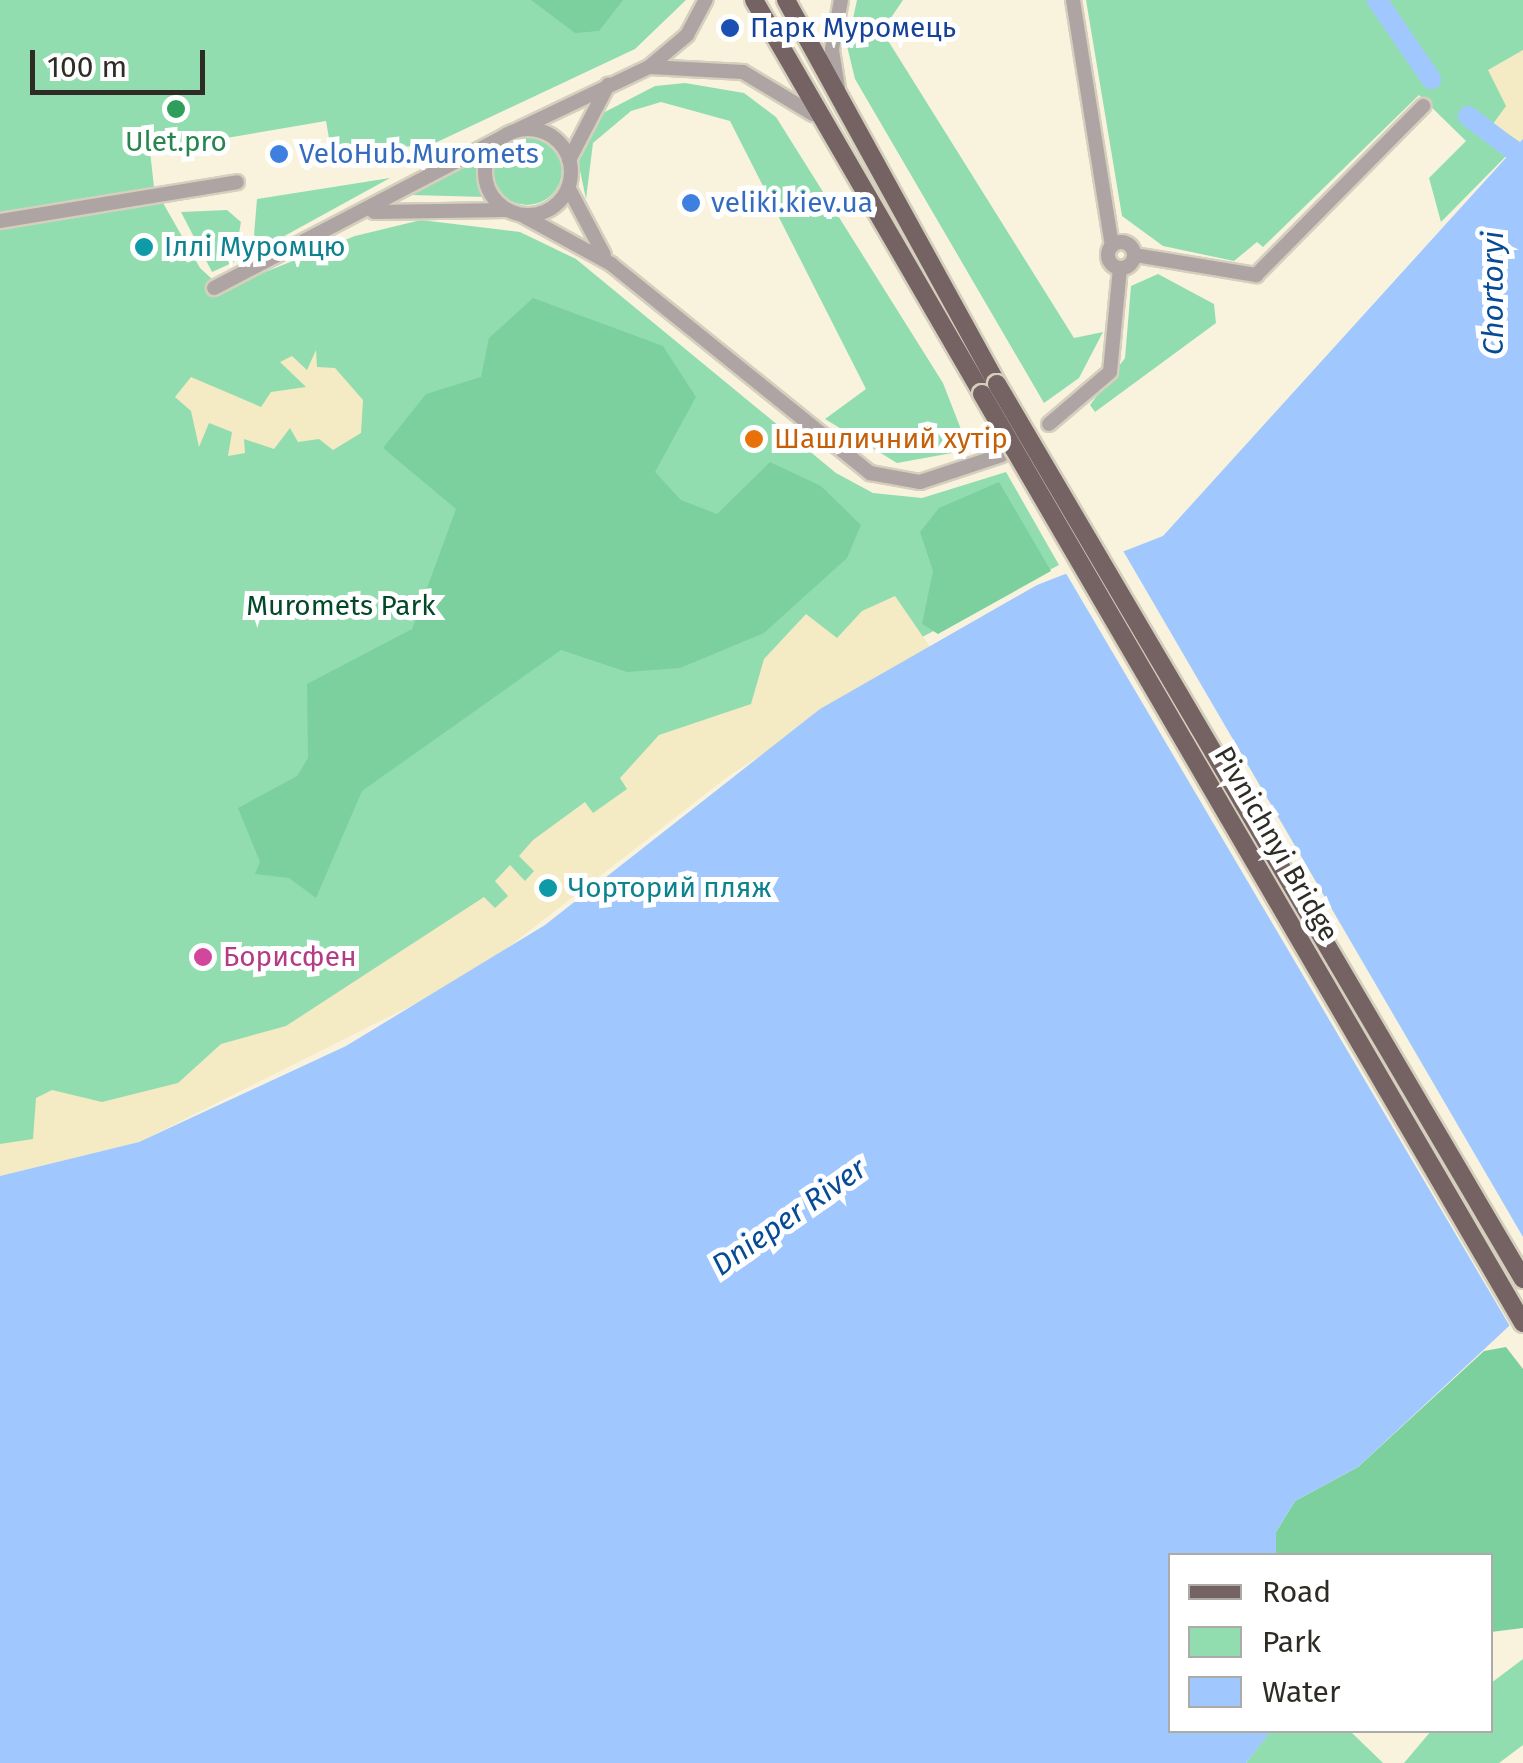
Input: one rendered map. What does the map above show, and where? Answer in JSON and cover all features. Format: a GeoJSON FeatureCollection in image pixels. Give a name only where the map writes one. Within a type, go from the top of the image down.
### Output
{"type":"FeatureCollection","features":[{"type":"Feature","properties":{"kind":"main road"},"geometry":{"type":"LineString","coordinates":[[754,0],[813,114],[990,389]]}},
{"type":"Feature","properties":{"kind":"main road"},"geometry":{"type":"LineString","coordinates":[[786,0],[990,389]]}},
{"type":"Feature","properties":{"kind":"main road","name":"Pivnichnyi Bridge"},"geometry":{"type":"LineString","coordinates":[[990,389],[1523,1279]]}},
{"type":"Feature","properties":{"kind":"main road","name":"Pivnichnyi Bridge"},"geometry":{"type":"LineString","coordinates":[[990,389],[1523,1323]]}},
{"type":"Feature","properties":{"kind":"street"},"geometry":{"type":"LineString","coordinates":[[214,288],[368,212],[608,84],[649,67],[688,35],[706,0]]}},
{"type":"Feature","properties":{"kind":"street"},"geometry":{"type":"LineString","coordinates":[[841,0],[832,48],[841,109]]}},
{"type":"Feature","properties":{"kind":"street"},"geometry":{"type":"LineString","coordinates":[[1073,4],[1112,246],[1108,260],[1120,269]]}},
{"type":"Feature","properties":{"kind":"street"},"geometry":{"type":"LineString","coordinates":[[649,67],[742,72],[813,114]]}},
{"type":"Feature","properties":{"kind":"street"},"geometry":{"type":"LineString","coordinates":[[608,84],[569,160],[568,188],[610,264]]}},
{"type":"Feature","properties":{"kind":"street"},"geometry":{"type":"LineString","coordinates":[[1112,246],[1126,243],[1135,255],[1256,274],[1423,106]]}},
{"type":"Feature","properties":{"kind":"street"},"geometry":{"type":"LineString","coordinates":[[510,134],[542,132],[569,160]]}},
{"type":"Feature","properties":{"kind":"street"},"geometry":{"type":"LineString","coordinates":[[506,210],[485,172],[510,134]]}},
{"type":"Feature","properties":{"kind":"street"},"geometry":{"type":"LineString","coordinates":[[0,221],[237,182]]}},
{"type":"Feature","properties":{"kind":"street"},"geometry":{"type":"LineString","coordinates":[[522,215],[550,209],[568,188]]}},
{"type":"Feature","properties":{"kind":"street"},"geometry":{"type":"LineString","coordinates":[[368,212],[506,210],[522,215],[610,264],[870,473],[920,482],[1002,455]]}},
{"type":"Feature","properties":{"kind":"street"},"geometry":{"type":"LineString","coordinates":[[1050,424],[1110,372],[1120,269],[1135,255]]}},
{"type":"Feature","properties":{"kind":"green space","name":"Muromets Park"},"geometry":{"type":"Polygon","coordinates":[[[0,0],[686,0],[635,49],[435,143],[332,156],[326,121],[150,151],[154,187],[200,268],[223,289],[355,236],[421,220],[520,232],[576,259],[836,473],[873,493],[922,498],[1006,472],[1059,565],[744,731],[453,943],[248,1071],[0,1156],[0,0]]]}},
{"type":"Feature","properties":{"kind":"green space"},"geometry":{"type":"Polygon","coordinates":[[[531,0],[623,0],[599,31],[575,33],[531,0]]]}},
{"type":"Feature","properties":{"kind":"green space"},"geometry":{"type":"Polygon","coordinates":[[[857,0],[903,0],[882,31],[1074,338],[1103,332],[1079,378],[1044,403],[855,79],[847,46],[857,0]]]}},
{"type":"Feature","properties":{"kind":"green space"},"geometry":{"type":"Polygon","coordinates":[[[1086,0],[1523,0],[1523,139],[1441,222],[1429,178],[1466,141],[1419,95],[1263,247],[1257,242],[1234,261],[1163,246],[1122,216],[1086,0]]]}},
{"type":"Feature","properties":{"kind":"green space"},"geometry":{"type":"Polygon","coordinates":[[[685,83],[744,93],[776,117],[943,383],[969,450],[897,463],[825,419],[866,389],[730,121],[661,102],[631,111],[593,143],[586,199],[578,161],[601,114],[655,86],[685,83]]]}},
{"type":"Feature","properties":{"kind":"green space"},"geometry":{"type":"Polygon","coordinates":[[[527,135],[552,145],[562,170],[552,195],[527,205],[502,195],[492,170],[502,145],[527,135]]]}},
{"type":"Feature","properties":{"kind":"green space"},"geometry":{"type":"Polygon","coordinates":[[[478,154],[485,197],[409,192],[478,154]]]}},
{"type":"Feature","properties":{"kind":"green space"},"geometry":{"type":"Polygon","coordinates":[[[390,178],[268,245],[254,235],[257,199],[390,178]]]}},
{"type":"Feature","properties":{"kind":"green space"},"geometry":{"type":"Polygon","coordinates":[[[227,210],[241,222],[234,262],[212,272],[181,212],[227,210]]]}},
{"type":"Feature","properties":{"kind":"green space"},"geometry":{"type":"Polygon","coordinates":[[[1158,274],[1214,304],[1216,323],[1095,412],[1090,405],[1125,358],[1131,286],[1158,274]]]}},
{"type":"Feature","properties":{"kind":"green space"},"geometry":{"type":"Polygon","coordinates":[[[533,298],[663,346],[696,397],[655,472],[681,500],[717,514],[770,462],[821,486],[861,525],[847,558],[764,633],[680,668],[627,672],[561,650],[362,791],[316,898],[289,878],[255,874],[260,862],[238,808],[297,776],[308,758],[307,684],[412,629],[456,509],[383,448],[426,394],[481,377],[489,338],[533,298]]]}},
{"type":"Feature","properties":{"kind":"green space"},"geometry":{"type":"Polygon","coordinates":[[[999,482],[1051,571],[938,634],[922,624],[933,571],[920,532],[939,508],[999,482]]]}},
{"type":"Feature","properties":{"kind":"green space"},"geometry":{"type":"Polygon","coordinates":[[[1506,1347],[1523,1369],[1523,1628],[1493,1632],[1493,1553],[1276,1553],[1276,1532],[1295,1501],[1358,1467],[1484,1351],[1506,1347]]]}},
{"type":"Feature","properties":{"kind":"green space"},"geometry":{"type":"Polygon","coordinates":[[[1523,1659],[1523,1745],[1499,1763],[1404,1763],[1429,1733],[1493,1733],[1493,1682],[1523,1659]]]}},
{"type":"Feature","properties":{"kind":"green space"},"geometry":{"type":"Polygon","coordinates":[[[1269,1733],[1352,1733],[1383,1763],[1246,1763],[1269,1733]]]}},
{"type":"Feature","properties":{"kind":"sand"},"geometry":{"type":"Polygon","coordinates":[[[1523,50],[1520,142],[1493,124],[1506,106],[1488,70],[1523,50]]]}},
{"type":"Feature","properties":{"kind":"sand"},"geometry":{"type":"Polygon","coordinates":[[[316,350],[317,367],[335,368],[363,400],[361,433],[333,450],[319,439],[298,442],[290,428],[274,449],[244,439],[245,453],[228,456],[232,432],[209,423],[199,447],[191,411],[175,397],[191,377],[261,407],[271,392],[306,387],[280,362],[292,356],[307,370],[316,350]]]}},
{"type":"Feature","properties":{"kind":"sand","name":"Чорторий пляж"},"geometry":{"type":"Polygon","coordinates":[[[895,596],[930,647],[730,775],[474,974],[139,1142],[0,1176],[0,1144],[33,1139],[36,1098],[52,1090],[102,1102],[178,1083],[221,1044],[286,1026],[484,897],[495,908],[508,896],[495,881],[510,865],[525,881],[534,871],[519,856],[533,840],[585,802],[593,813],[627,789],[620,778],[659,735],[751,704],[764,659],[806,614],[837,638],[862,611],[895,596]]]}},
{"type":"Feature","properties":{"kind":"water","name":"Dnieper River"},"geometry":{"type":"Polygon","coordinates":[[[1523,139],[1523,1313],[1358,1467],[1295,1501],[1276,1532],[1276,1553],[1168,1553],[1168,1733],[1269,1733],[1246,1763],[0,1763],[0,1176],[139,1142],[346,1046],[545,925],[820,709],[1037,585],[1163,536],[1523,139]]]}},
{"type":"Feature","properties":{"kind":"pier"},"geometry":{"type":"Polygon","coordinates":[[[1122,549],[1523,1237],[1523,1319],[1511,1328],[1064,570],[1122,549]]]}},
{"type":"Feature","properties":{"kind":"waterway","name":"Chortoryi"},"geometry":{"type":"LineString","coordinates":[[1377,0],[1431,79]]}},
{"type":"Feature","properties":{"kind":"waterway","name":"Chortoryi"},"geometry":{"type":"LineString","coordinates":[[1468,116],[1522,157],[1522,169]]}},
{"type":"Feature","properties":{"kind":"place","name":"Парк Муромець"},"geometry":{"type":"Point","coordinates":[730,28]}},
{"type":"Feature","properties":{"kind":"place","name":"Ulet.pro"},"geometry":{"type":"Point","coordinates":[176,109]}},
{"type":"Feature","properties":{"kind":"place","name":"VeloHub.Muromets"},"geometry":{"type":"Point","coordinates":[279,154]}},
{"type":"Feature","properties":{"kind":"place","name":"veliki.kiev.ua"},"geometry":{"type":"Point","coordinates":[691,203]}},
{"type":"Feature","properties":{"kind":"place","name":"Іллі Муромцю"},"geometry":{"type":"Point","coordinates":[144,247]}},
{"type":"Feature","properties":{"kind":"place","name":"Шашличний хутір"},"geometry":{"type":"Point","coordinates":[754,439]}},
{"type":"Feature","properties":{"kind":"place","name":"Чорторий пляж"},"geometry":{"type":"Point","coordinates":[548,888]}},
{"type":"Feature","properties":{"kind":"place","name":"Борисфен"},"geometry":{"type":"Point","coordinates":[203,957]}}]}
